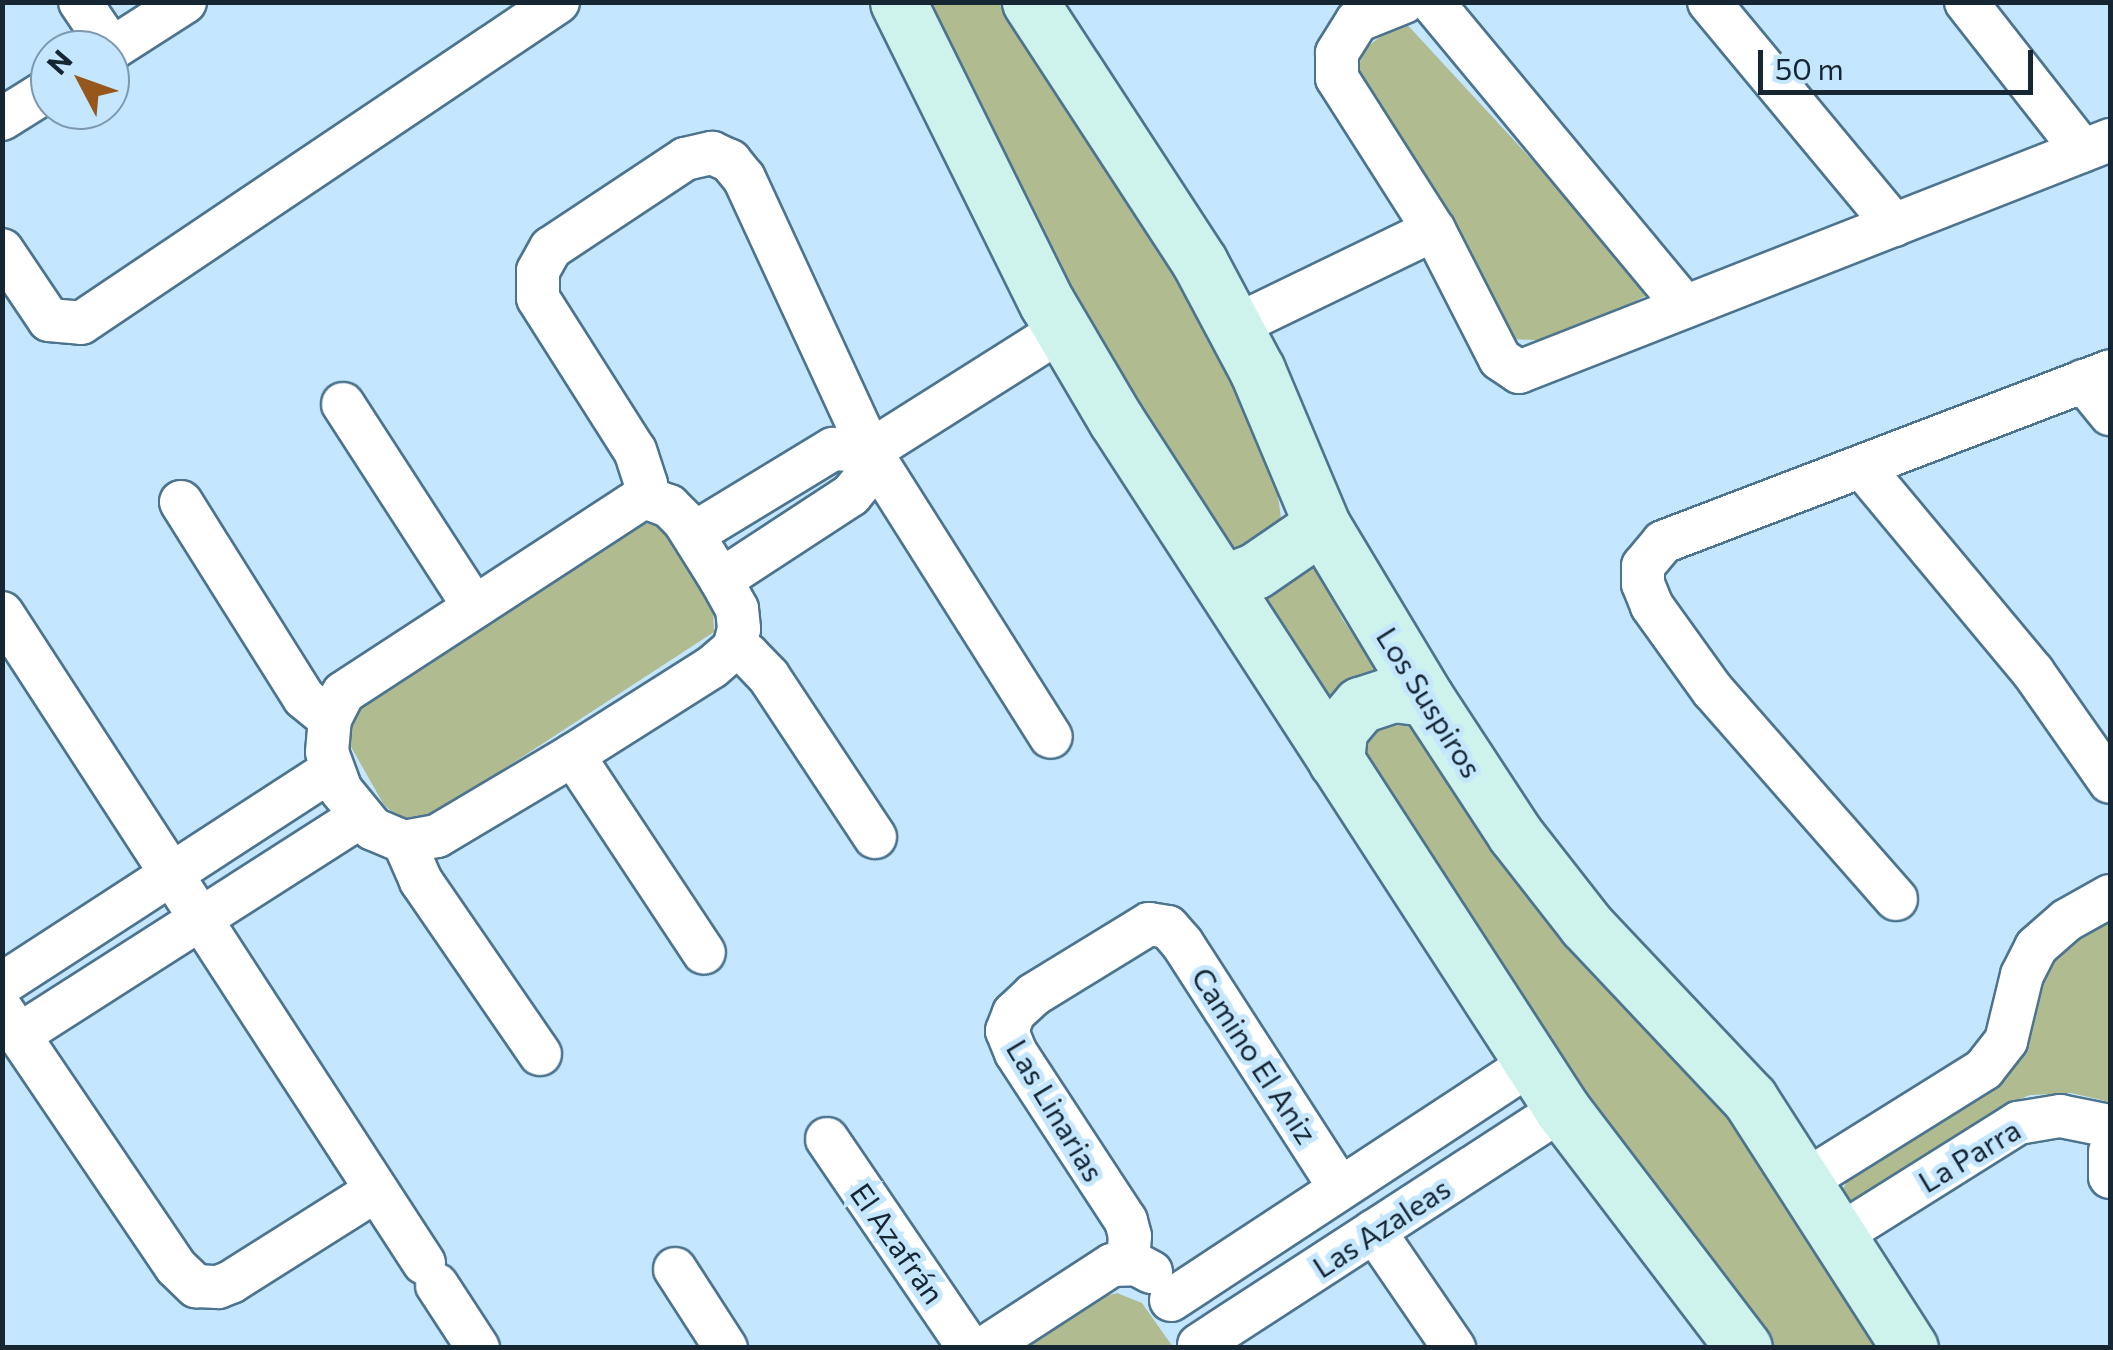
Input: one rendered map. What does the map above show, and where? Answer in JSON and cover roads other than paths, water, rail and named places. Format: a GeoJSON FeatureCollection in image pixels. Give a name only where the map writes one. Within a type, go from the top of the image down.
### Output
{"type":"FeatureCollection","features":[{"type":"Feature","properties":{"kind":"street"},"geometry":{"type":"LineString","coordinates":[[80,2],[98,30]]}},
{"type":"Feature","properties":{"kind":"street"},"geometry":{"type":"LineString","coordinates":[[130,38],[185,2]]}},
{"type":"Feature","properties":{"kind":"street"},"geometry":{"type":"LineString","coordinates":[[2,250],[49,320],[81,324],[558,2]]}},
{"type":"Feature","properties":{"kind":"street"},"geometry":{"type":"LineString","coordinates":[[898,2],[1063,329],[1116,420],[1562,1109],[1744,1348]]}},
{"type":"Feature","properties":{"kind":"street","name":"Los Suspiros"},"geometry":{"type":"LineString","coordinates":[[1030,2],[1200,263],[1236,326],[1322,525],[1426,698],[1558,892],[1732,1078],[1805,1181],[1910,1348]]}},
{"type":"Feature","properties":{"kind":"street"},"geometry":{"type":"LineString","coordinates":[[1404,2],[1357,21],[1337,53],[1338,78],[1434,230],[1500,359],[1518,372],[2097,146],[1966,2]]}},
{"type":"Feature","properties":{"kind":"street"},"geometry":{"type":"LineString","coordinates":[[1432,2],[1684,307]]}},
{"type":"Feature","properties":{"kind":"street"},"geometry":{"type":"LineString","coordinates":[[1709,2],[1894,225]]}},
{"type":"Feature","properties":{"kind":"street"},"geometry":{"type":"LineString","coordinates":[[2,119],[30,102]]}},
{"type":"Feature","properties":{"kind":"street"},"geometry":{"type":"LineString","coordinates":[[644,497],[669,506],[693,534],[721,580],[737,609],[740,629],[734,648],[712,667],[573,756],[437,836],[404,842],[382,835],[360,818],[331,770],[326,752],[330,719],[343,693],[644,497],[646,484],[635,451],[549,317],[536,284],[542,259],[552,248],[700,153],[721,155],[744,178],[870,451],[1052,737]]}},
{"type":"Feature","properties":{"kind":"street"},"geometry":{"type":"LineString","coordinates":[[1236,326],[1434,230]]}},
{"type":"Feature","properties":{"kind":"street"},"geometry":{"type":"LineString","coordinates":[[693,534],[833,449],[870,451],[1063,329]]}},
{"type":"Feature","properties":{"kind":"street"},"geometry":{"type":"LineString","coordinates":[[1896,899],[1713,692],[1652,606],[1642,584],[1643,566],[1663,542],[2097,376],[2110,414]]}},
{"type":"Feature","properties":{"kind":"street"},"geometry":{"type":"LineString","coordinates":[[342,404],[473,605]]}},
{"type":"Feature","properties":{"kind":"street"},"geometry":{"type":"LineString","coordinates":[[721,580],[851,495],[865,478],[870,451]]}},
{"type":"Feature","properties":{"kind":"street"},"geometry":{"type":"LineString","coordinates":[[1862,468],[2033,672],[2110,782]]}},
{"type":"Feature","properties":{"kind":"street"},"geometry":{"type":"LineString","coordinates":[[180,502],[304,698],[330,719]]}},
{"type":"Feature","properties":{"kind":"street"},"geometry":{"type":"LineString","coordinates":[[1223,583],[1255,570],[1322,525]]}},
{"type":"Feature","properties":{"kind":"street"},"geometry":{"type":"LineString","coordinates":[[2,613],[478,1348]]}},
{"type":"Feature","properties":{"kind":"street"},"geometry":{"type":"LineString","coordinates":[[734,648],[769,677],[875,837]]}},
{"type":"Feature","properties":{"kind":"street"},"geometry":{"type":"LineString","coordinates":[[1336,761],[1339,730],[1360,706],[1384,694],[1426,698]]}},
{"type":"Feature","properties":{"kind":"street"},"geometry":{"type":"LineString","coordinates":[[573,756],[704,952]]}},
{"type":"Feature","properties":{"kind":"street"},"geometry":{"type":"LineString","coordinates":[[2,984],[331,770]]}},
{"type":"Feature","properties":{"kind":"street"},"geometry":{"type":"LineString","coordinates":[[360,818],[199,919],[11,1022],[176,1267],[196,1286],[218,1287],[231,1282],[375,1190]]}},
{"type":"Feature","properties":{"kind":"street"},"geometry":{"type":"LineString","coordinates":[[404,842],[421,881],[540,1054]]}},
{"type":"Feature","properties":{"kind":"street"},"geometry":{"type":"LineString","coordinates":[[1805,1181],[1984,1069],[2006,1041],[2022,975],[2036,947],[2068,920],[2110,896]]}},
{"type":"Feature","properties":{"kind":"street","name":"Las Linarias"},"geometry":{"type":"LineString","coordinates":[[1128,1263],[1130,1236],[1126,1221],[1016,1053],[1007,1031],[1014,1013],[1032,996],[1150,924],[1168,927]]}},
{"type":"Feature","properties":{"kind":"street","name":"Camino El Aniz"},"geometry":{"type":"LineString","coordinates":[[1168,927],[1339,1187]]}},
{"type":"Feature","properties":{"kind":"street","name":"Las Azaleas"},"geometry":{"type":"LineString","coordinates":[[1171,1300],[1532,1064]]}},
{"type":"Feature","properties":{"kind":"street","name":"Las Azaleas"},"geometry":{"type":"LineString","coordinates":[[1200,1346],[1562,1109]]}},
{"type":"Feature","properties":{"kind":"street","name":"La Parra"},"geometry":{"type":"LineString","coordinates":[[1838,1236],[2018,1124],[2060,1116],[2110,1126]]}},
{"type":"Feature","properties":{"kind":"street","name":"El Azafrán"},"geometry":{"type":"LineString","coordinates":[[827,1139],[969,1348]]}},
{"type":"Feature","properties":{"kind":"street"},"geometry":{"type":"LineString","coordinates":[[2110,1152],[2110,1177]]}},
{"type":"Feature","properties":{"kind":"street"},"geometry":{"type":"LineString","coordinates":[[1374,1231],[1454,1348]]}},
{"type":"Feature","properties":{"kind":"street"},"geometry":{"type":"LineString","coordinates":[[984,1348],[1105,1268],[1128,1263],[1150,1270],[1200,1346]]}},
{"type":"Feature","properties":{"kind":"street"},"geometry":{"type":"LineString","coordinates":[[675,1269],[726,1348]]}}]}
